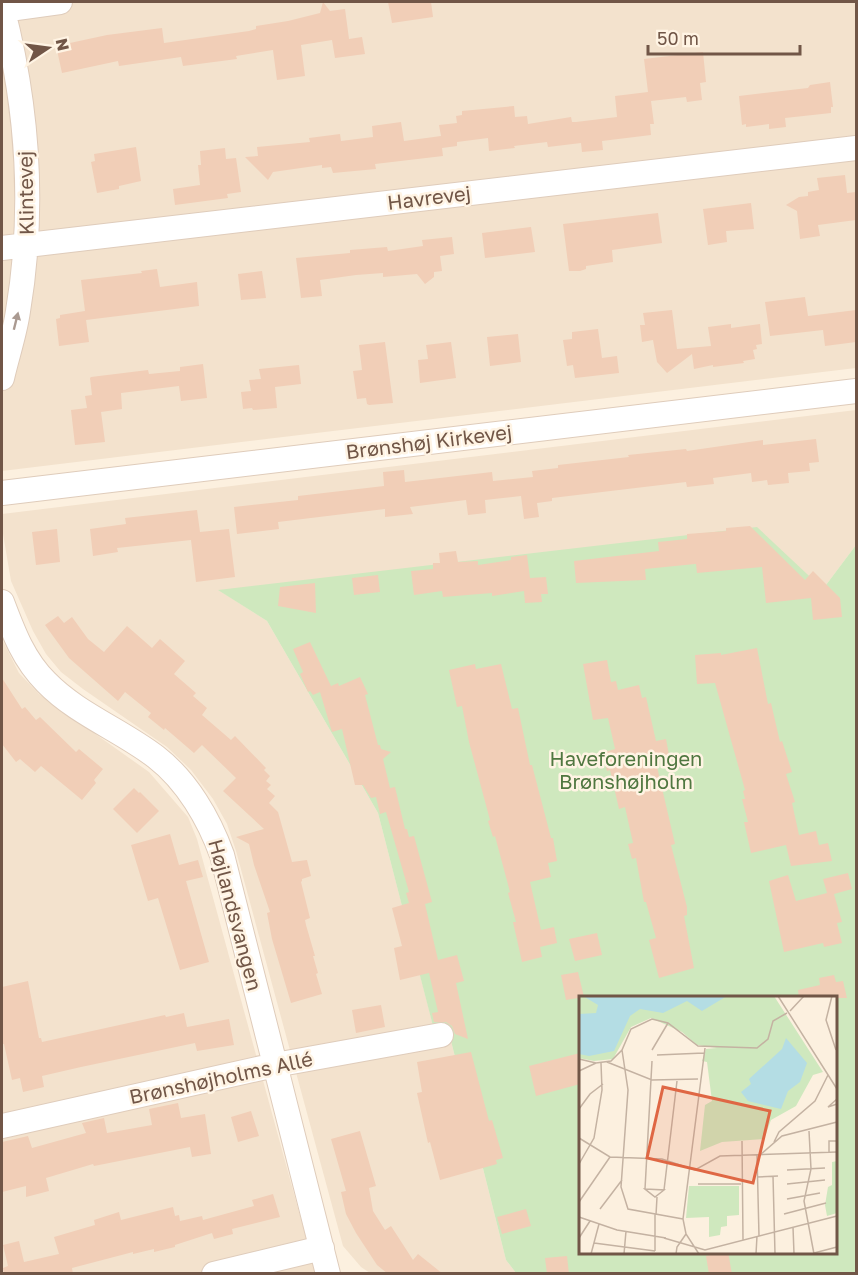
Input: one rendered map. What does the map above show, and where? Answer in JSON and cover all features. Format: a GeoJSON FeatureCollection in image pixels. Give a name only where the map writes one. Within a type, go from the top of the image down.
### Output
{"type":"FeatureCollection","features":[{"type":"Feature","properties":{"kind":"street"},"geometry":{"type":"LineString","coordinates":[[2,9],[60,2]]}},
{"type":"Feature","properties":{"kind":"street","name":"Klintevej"},"geometry":{"type":"LineString","coordinates":[[2,9],[22,103],[28,168],[27,245],[18,313],[2,378]]}},
{"type":"Feature","properties":{"kind":"street","name":"Havrevej"},"geometry":{"type":"LineString","coordinates":[[2,248],[856,148]]}},
{"type":"Feature","properties":{"kind":"street","name":"Brønshøj Kirkevej"},"geometry":{"type":"LineString","coordinates":[[2,493],[856,392]]}},
{"type":"Feature","properties":{"kind":"street","name":"Højlandsvangen"},"geometry":{"type":"LineString","coordinates":[[2,602],[16,641],[40,675],[71,704],[157,758],[180,780],[213,832],[222,855],[328,1274]]}},
{"type":"Feature","properties":{"kind":"street","name":"Brønshøjholms Allé"},"geometry":{"type":"LineString","coordinates":[[2,1126],[274,1065],[441,1035]]}},
{"type":"Feature","properties":{"kind":"street"},"geometry":{"type":"LineString","coordinates":[[214,1274],[322,1248]]}},
{"type":"Feature","properties":{"kind":"shaded area"},"geometry":{"type":"Polygon","coordinates":[[[2,2],[856,2],[856,368],[2,471],[2,2]]]}},
{"type":"Feature","properties":{"kind":"shaded area"},"geometry":{"type":"Polygon","coordinates":[[[856,410],[856,545],[823,589],[219,590],[267,621],[378,813],[433,1025],[449,1033],[506,1260],[516,1273],[370,1273],[361,1267],[343,1246],[227,824],[213,799],[191,770],[167,747],[83,689],[61,672],[46,654],[11,581],[2,528],[2,514],[856,410]]]}},
{"type":"Feature","properties":{"kind":"shaded area"},"geometry":{"type":"Polygon","coordinates":[[[2,639],[19,673],[39,694],[149,772],[188,817],[197,839],[314,1267],[320,1273],[2,1273],[2,639]]]}},
{"type":"Feature","properties":{"kind":"green space","name":"Haveforeningen Brønshøjholm"},"geometry":{"type":"Polygon","coordinates":[[[757,527],[823,589],[856,545],[856,1273],[516,1273],[506,1260],[449,1033],[433,1026],[378,813],[267,621],[218,590],[757,527]]]}},
{"type":"Feature","properties":{"kind":"building"},"geometry":{"type":"Polygon","coordinates":[[[323,2],[330,11],[345,9],[349,39],[362,37],[365,54],[335,58],[332,40],[301,45],[305,76],[277,80],[273,50],[236,56],[237,59],[183,66],[181,57],[119,66],[118,61],[62,73],[56,46],[107,35],[162,28],[164,43],[249,31],[256,29],[256,26],[320,13],[323,2]]]}},
{"type":"Feature","properties":{"kind":"building"},"geometry":{"type":"Polygon","coordinates":[[[388,2],[431,2],[433,17],[392,23],[388,2]]]}},
{"type":"Feature","properties":{"kind":"building"},"geometry":{"type":"Polygon","coordinates":[[[703,52],[706,82],[700,83],[702,100],[687,102],[686,97],[651,101],[654,124],[650,124],[651,135],[602,141],[603,150],[582,152],[581,143],[548,147],[547,142],[489,151],[488,138],[457,142],[457,146],[442,148],[443,156],[375,164],[376,169],[333,173],[331,167],[322,168],[322,165],[273,172],[268,180],[245,157],[258,156],[257,147],[310,142],[309,138],[340,134],[341,141],[373,137],[372,126],[401,122],[404,141],[441,136],[439,125],[457,123],[456,116],[462,115],[462,111],[514,106],[515,117],[527,116],[528,124],[571,117],[572,122],[576,122],[617,117],[615,96],[648,92],[644,59],[703,52]]]}},
{"type":"Feature","properties":{"kind":"building"},"geometry":{"type":"Polygon","coordinates":[[[830,82],[833,107],[831,107],[831,113],[785,118],[786,127],[769,129],[769,124],[746,127],[746,124],[742,125],[739,96],[808,88],[810,85],[830,82]]]}},
{"type":"Feature","properties":{"kind":"building"},"geometry":{"type":"Polygon","coordinates":[[[136,147],[141,181],[119,186],[119,189],[97,193],[91,162],[95,161],[94,154],[136,147]]]}},
{"type":"Feature","properties":{"kind":"building"},"geometry":{"type":"Polygon","coordinates":[[[225,148],[226,159],[236,158],[241,192],[227,194],[228,198],[175,205],[173,189],[200,185],[198,165],[201,165],[200,151],[225,148]]]}},
{"type":"Feature","properties":{"kind":"building"},"geometry":{"type":"Polygon","coordinates":[[[845,175],[847,193],[856,192],[856,220],[818,225],[820,236],[800,239],[797,211],[786,205],[799,197],[808,196],[808,192],[819,190],[817,178],[845,175]]]}},
{"type":"Feature","properties":{"kind":"building"},"geometry":{"type":"Polygon","coordinates":[[[751,203],[754,229],[726,231],[727,242],[708,245],[703,209],[751,203]]]}},
{"type":"Feature","properties":{"kind":"building"},"geometry":{"type":"Polygon","coordinates":[[[658,213],[662,243],[612,250],[613,262],[586,266],[586,269],[580,271],[569,271],[563,224],[658,213]]]}},
{"type":"Feature","properties":{"kind":"building"},"geometry":{"type":"Polygon","coordinates":[[[531,227],[535,252],[485,258],[482,233],[531,227]]]}},
{"type":"Feature","properties":{"kind":"building"},"geometry":{"type":"Polygon","coordinates":[[[452,237],[454,254],[440,256],[442,271],[434,272],[434,277],[425,284],[417,274],[383,277],[383,273],[356,275],[320,280],[322,296],[301,298],[296,258],[387,247],[388,251],[423,246],[422,240],[452,237]]]}},
{"type":"Feature","properties":{"kind":"building"},"geometry":{"type":"Polygon","coordinates":[[[157,269],[160,287],[197,282],[199,306],[86,320],[89,342],[59,346],[56,319],[60,318],[60,315],[85,311],[81,280],[142,273],[141,271],[157,269]]]}},
{"type":"Feature","properties":{"kind":"building"},"geometry":{"type":"Polygon","coordinates":[[[262,271],[266,298],[241,300],[238,274],[262,271]]]}},
{"type":"Feature","properties":{"kind":"building"},"geometry":{"type":"Polygon","coordinates":[[[805,297],[808,316],[856,310],[856,342],[825,346],[823,330],[770,336],[765,302],[805,297]]]}},
{"type":"Feature","properties":{"kind":"building"},"geometry":{"type":"Polygon","coordinates":[[[672,310],[677,349],[711,346],[708,327],[731,324],[731,328],[760,324],[762,344],[756,345],[757,349],[753,350],[755,359],[743,361],[744,363],[694,369],[692,354],[667,373],[657,362],[653,340],[642,342],[640,325],[645,325],[643,313],[672,310]]]}},
{"type":"Feature","properties":{"kind":"building"},"geometry":{"type":"Polygon","coordinates":[[[598,329],[602,358],[617,356],[619,373],[575,378],[573,365],[567,366],[563,340],[572,339],[572,332],[598,329]]]}},
{"type":"Feature","properties":{"kind":"building"},"geometry":{"type":"Polygon","coordinates":[[[518,334],[521,362],[490,366],[487,337],[518,334]]]}},
{"type":"Feature","properties":{"kind":"building"},"geometry":{"type":"Polygon","coordinates":[[[385,342],[393,403],[369,405],[366,398],[357,399],[353,371],[362,370],[359,345],[385,342]]]}},
{"type":"Feature","properties":{"kind":"building"},"geometry":{"type":"Polygon","coordinates":[[[451,342],[456,378],[420,383],[418,360],[428,359],[426,345],[451,342]]]}},
{"type":"Feature","properties":{"kind":"building"},"geometry":{"type":"Polygon","coordinates":[[[203,364],[207,398],[181,401],[179,386],[121,393],[122,409],[101,412],[105,442],[75,445],[71,410],[87,408],[85,396],[92,395],[91,377],[148,370],[149,374],[180,371],[180,367],[203,364]]]}},
{"type":"Feature","properties":{"kind":"building"},"geometry":{"type":"Polygon","coordinates":[[[299,365],[301,384],[275,387],[277,408],[243,409],[241,392],[251,391],[249,380],[261,379],[259,369],[299,365]]]}},
{"type":"Feature","properties":{"kind":"building"},"geometry":{"type":"Polygon","coordinates":[[[816,439],[819,462],[809,463],[810,471],[788,473],[789,483],[768,485],[767,480],[752,482],[751,473],[713,478],[714,484],[687,487],[686,482],[552,498],[552,501],[537,503],[539,517],[524,519],[521,496],[485,500],[486,513],[468,515],[466,500],[410,507],[413,514],[385,517],[385,509],[278,522],[279,529],[237,534],[234,507],[298,500],[298,496],[384,486],[383,472],[404,470],[405,482],[492,472],[493,481],[533,477],[532,471],[558,468],[558,465],[629,457],[628,455],[686,449],[687,451],[763,440],[763,445],[816,439]]]}},
{"type":"Feature","properties":{"kind":"building"},"geometry":{"type":"Polygon","coordinates":[[[197,510],[200,532],[229,529],[235,577],[196,582],[191,540],[117,548],[118,552],[93,556],[90,529],[126,524],[125,518],[197,510]]]}},
{"type":"Feature","properties":{"kind":"building"},"geometry":{"type":"Polygon","coordinates":[[[750,526],[805,580],[813,571],[840,598],[842,617],[813,620],[811,598],[766,603],[762,567],[697,573],[695,564],[645,569],[646,580],[576,583],[574,561],[659,551],[658,542],[687,539],[687,534],[726,531],[726,528],[750,526]]]}},
{"type":"Feature","properties":{"kind":"building"},"geometry":{"type":"Polygon","coordinates":[[[57,529],[60,562],[36,565],[32,532],[57,529]]]}},
{"type":"Feature","properties":{"kind":"building"},"geometry":{"type":"Polygon","coordinates":[[[456,551],[458,562],[478,561],[478,565],[527,555],[530,578],[546,577],[548,594],[541,594],[542,602],[525,603],[524,591],[492,596],[492,593],[443,597],[442,591],[414,595],[411,571],[433,569],[433,563],[440,563],[439,553],[456,551]]]}},
{"type":"Feature","properties":{"kind":"building"},"geometry":{"type":"Polygon","coordinates":[[[378,575],[380,592],[354,595],[352,578],[378,575]]]}},
{"type":"Feature","properties":{"kind":"building"},"geometry":{"type":"Polygon","coordinates":[[[315,583],[316,613],[278,606],[280,587],[315,583]]]}},
{"type":"Feature","properties":{"kind":"building"},"geometry":{"type":"Polygon","coordinates":[[[58,616],[64,623],[72,617],[88,639],[104,652],[127,626],[152,648],[160,639],[185,661],[174,674],[196,693],[193,696],[207,708],[202,715],[231,740],[235,736],[266,768],[264,770],[270,776],[266,781],[271,785],[267,789],[275,796],[269,803],[278,812],[292,862],[307,860],[311,876],[302,879],[301,882],[310,918],[305,920],[322,994],[291,1003],[272,939],[267,913],[270,912],[249,844],[236,837],[264,829],[223,791],[236,778],[202,745],[194,753],[165,728],[164,730],[148,717],[151,713],[125,692],[118,701],[69,658],[45,625],[58,616]]]}},
{"type":"Feature","properties":{"kind":"building"},"geometry":{"type":"Polygon","coordinates":[[[310,642],[331,686],[338,683],[339,686],[360,677],[368,694],[365,695],[378,745],[381,749],[391,752],[383,759],[390,788],[395,787],[409,837],[414,836],[432,902],[425,904],[438,960],[457,955],[464,981],[456,983],[468,1039],[455,1034],[452,1026],[446,1022],[434,1022],[432,1013],[438,1012],[429,973],[400,980],[394,948],[402,946],[392,908],[409,903],[406,893],[409,892],[386,812],[380,814],[376,797],[371,798],[363,785],[355,785],[342,729],[332,732],[320,692],[313,695],[310,691],[308,692],[300,674],[303,672],[293,649],[310,642]]]}},
{"type":"Feature","properties":{"kind":"building"},"geometry":{"type":"Polygon","coordinates":[[[757,648],[768,704],[771,703],[780,742],[782,741],[792,772],[786,774],[795,802],[792,803],[799,835],[816,831],[819,845],[828,843],[832,861],[791,866],[786,845],[751,853],[744,822],[748,822],[742,799],[745,799],[743,791],[745,790],[715,683],[697,684],[695,655],[721,653],[721,655],[757,648]]]}},
{"type":"Feature","properties":{"kind":"building"},"geometry":{"type":"Polygon","coordinates":[[[607,660],[611,682],[616,681],[618,690],[639,685],[642,698],[646,697],[656,741],[666,739],[669,755],[655,758],[675,844],[671,845],[687,907],[687,915],[684,916],[694,968],[659,978],[649,940],[656,938],[646,902],[644,902],[636,858],[632,859],[628,844],[633,843],[625,807],[619,809],[610,770],[607,771],[602,753],[615,749],[608,718],[593,720],[583,664],[607,660]]]}},
{"type":"Feature","properties":{"kind":"building"},"geometry":{"type":"Polygon","coordinates":[[[475,664],[476,669],[501,664],[512,709],[518,708],[530,765],[532,765],[551,838],[553,838],[557,861],[548,863],[551,877],[530,882],[541,930],[554,927],[557,943],[540,947],[542,957],[522,962],[513,922],[516,922],[508,893],[510,892],[495,836],[493,837],[488,821],[490,820],[462,706],[457,707],[449,670],[475,664]]]}},
{"type":"Feature","properties":{"kind":"building"},"geometry":{"type":"Polygon","coordinates":[[[2,678],[22,709],[25,707],[36,720],[40,717],[76,752],[79,749],[103,769],[94,780],[96,783],[82,800],[41,766],[35,772],[20,759],[16,762],[2,744],[2,678]]]}},
{"type":"Feature","properties":{"kind":"building"},"geometry":{"type":"Polygon","coordinates":[[[134,788],[159,811],[137,833],[113,809],[134,788]]]}},
{"type":"Feature","properties":{"kind":"building"},"geometry":{"type":"Polygon","coordinates":[[[170,834],[179,865],[198,860],[203,877],[186,881],[209,962],[180,970],[158,898],[148,901],[131,845],[170,834]]]}},
{"type":"Feature","properties":{"kind":"building"},"geometry":{"type":"Polygon","coordinates":[[[848,873],[852,889],[834,894],[842,922],[837,923],[842,943],[824,947],[823,943],[784,952],[769,881],[788,875],[796,901],[827,893],[823,879],[848,873]]]}},
{"type":"Feature","properties":{"kind":"building"},"geometry":{"type":"Polygon","coordinates":[[[597,933],[602,955],[575,961],[569,939],[597,933]]]}},
{"type":"Feature","properties":{"kind":"building"},"geometry":{"type":"Polygon","coordinates":[[[578,972],[584,996],[566,1000],[561,975],[578,972]]]}},
{"type":"Feature","properties":{"kind":"building"},"geometry":{"type":"Polygon","coordinates":[[[834,975],[836,982],[843,981],[847,998],[799,996],[798,990],[820,985],[819,978],[834,975]]]}},
{"type":"Feature","properties":{"kind":"building"},"geometry":{"type":"Polygon","coordinates":[[[28,981],[39,1038],[42,1042],[165,1015],[166,1017],[184,1013],[187,1027],[229,1019],[234,1045],[197,1051],[195,1043],[81,1067],[42,1076],[44,1087],[23,1092],[20,1078],[12,1080],[4,1044],[2,1044],[2,987],[28,981]]]}},
{"type":"Feature","properties":{"kind":"building"},"geometry":{"type":"Polygon","coordinates":[[[381,1005],[385,1027],[356,1033],[352,1010],[381,1005]]]}},
{"type":"Feature","properties":{"kind":"building"},"geometry":{"type":"Polygon","coordinates":[[[471,1052],[489,1121],[492,1120],[503,1158],[496,1160],[497,1164],[440,1180],[430,1142],[428,1143],[417,1093],[422,1092],[417,1062],[471,1052]]]}},
{"type":"Feature","properties":{"kind":"building"},"geometry":{"type":"Polygon","coordinates":[[[579,1053],[579,1084],[536,1096],[529,1066],[579,1053]]]}},
{"type":"Feature","properties":{"kind":"building"},"geometry":{"type":"Polygon","coordinates":[[[178,1103],[181,1118],[205,1114],[211,1154],[192,1157],[190,1147],[94,1166],[93,1164],[46,1178],[49,1191],[26,1197],[26,1186],[2,1192],[2,1142],[28,1136],[32,1148],[86,1133],[82,1123],[104,1118],[107,1133],[152,1125],[149,1109],[178,1103]]]}},
{"type":"Feature","properties":{"kind":"building"},"geometry":{"type":"Polygon","coordinates":[[[251,1111],[259,1136],[238,1142],[231,1117],[251,1111]]]}},
{"type":"Feature","properties":{"kind":"building"},"geometry":{"type":"Polygon","coordinates":[[[360,1131],[376,1186],[369,1188],[373,1211],[385,1230],[391,1226],[413,1260],[418,1254],[443,1274],[388,1274],[377,1265],[356,1233],[346,1214],[341,1192],[346,1191],[331,1139],[360,1131]]]}},
{"type":"Feature","properties":{"kind":"building"},"geometry":{"type":"Polygon","coordinates":[[[273,1194],[280,1217],[232,1229],[233,1234],[214,1239],[212,1233],[175,1245],[175,1247],[154,1252],[154,1249],[133,1254],[133,1252],[72,1268],[73,1274],[4,1274],[3,1268],[8,1266],[3,1245],[19,1241],[24,1262],[59,1254],[54,1237],[95,1225],[94,1220],[119,1212],[121,1220],[173,1207],[175,1216],[179,1215],[180,1221],[202,1216],[203,1220],[254,1206],[252,1200],[273,1194]]]}},
{"type":"Feature","properties":{"kind":"building"},"geometry":{"type":"Polygon","coordinates":[[[526,1209],[531,1226],[502,1234],[497,1217],[526,1209]]]}},
{"type":"Feature","properties":{"kind":"building"},"geometry":{"type":"Polygon","coordinates":[[[728,1254],[732,1274],[709,1274],[706,1256],[728,1254]]]}},
{"type":"Feature","properties":{"kind":"building"},"geometry":{"type":"Polygon","coordinates":[[[567,1256],[569,1274],[547,1274],[545,1258],[567,1256]]]}}]}
